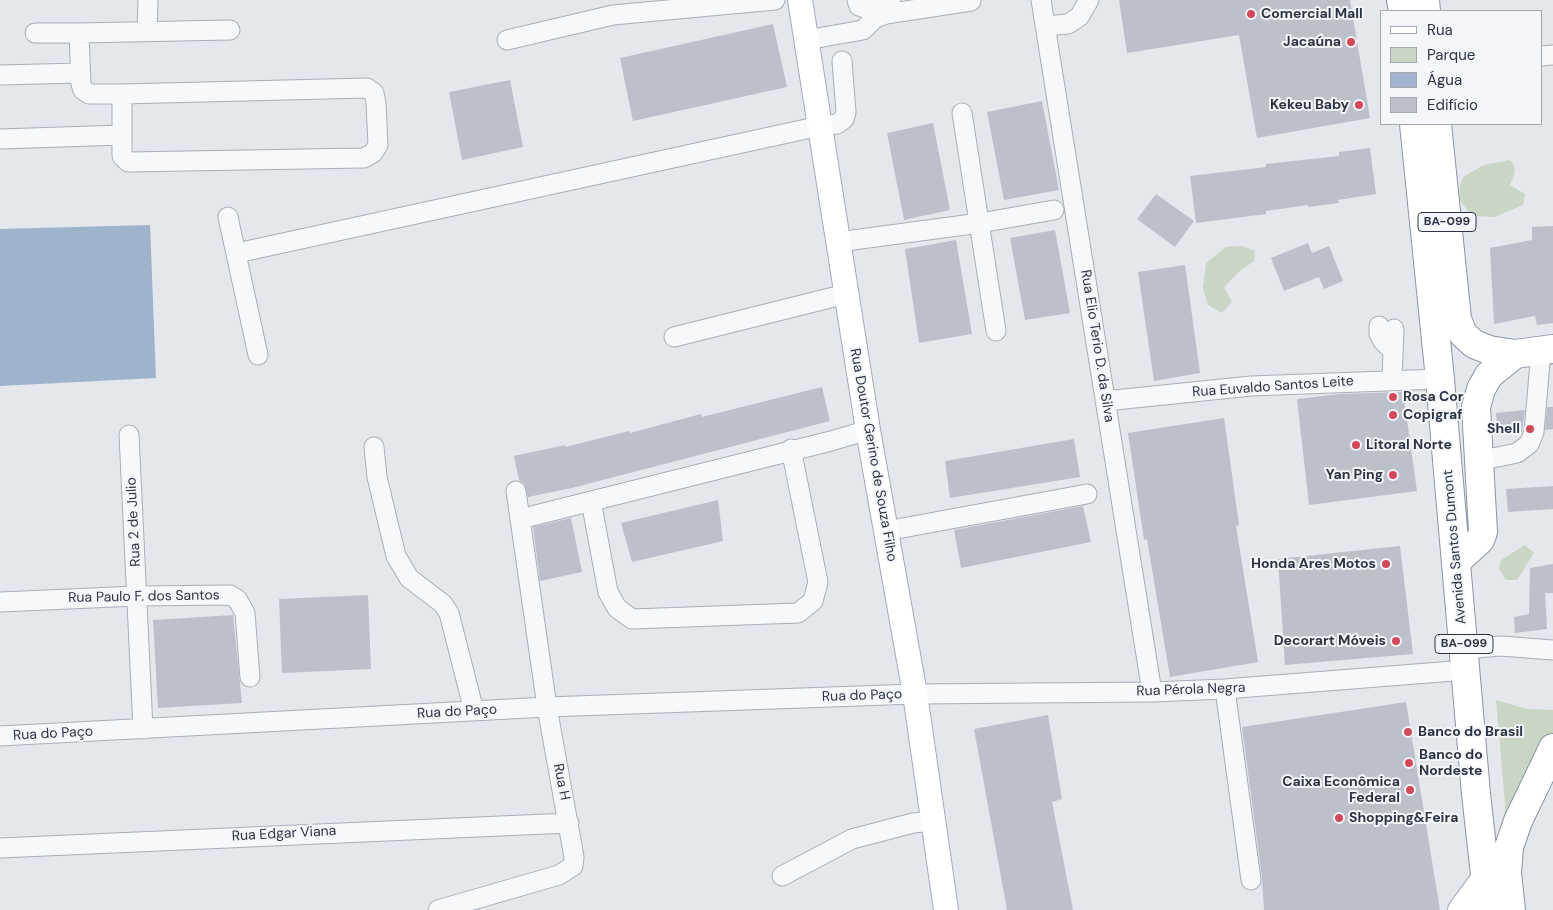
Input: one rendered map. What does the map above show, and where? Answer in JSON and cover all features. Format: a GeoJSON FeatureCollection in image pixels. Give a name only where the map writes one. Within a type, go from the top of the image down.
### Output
{"type":"FeatureCollection","features":[{"type":"Feature","properties":{"kind":"highway","name":"Avenida Santos Dumont"},"geometry":{"type":"LineString","coordinates":[[1414,125],[1440,379],[1489,910]]}},
{"type":"Feature","properties":{"kind":"highway","name":"BA-099"},"geometry":{"type":"LineString","coordinates":[[1437,125],[1457,319],[1463,334],[1474,344],[1490,350],[1536,351]]}},
{"type":"Feature","properties":{"kind":"highway"},"geometry":{"type":"LineString","coordinates":[[1456,562],[1480,540],[1483,532],[1476,407],[1481,389],[1489,375],[1536,351]]}},
{"type":"Feature","properties":{"kind":"highway"},"geometry":{"type":"LineString","coordinates":[[1511,910],[1507,873],[1509,847],[1518,821],[1553,748]]}},
{"type":"Feature","properties":{"kind":"main road","name":"Rua Doutor Gerino de Souza Filho"},"geometry":{"type":"LineString","coordinates":[[800,0],[868,430],[915,694],[946,910]]}},
{"type":"Feature","properties":{"kind":"main road"},"geometry":{"type":"LineString","coordinates":[[1460,910],[1485,876]]}},
{"type":"Feature","properties":{"kind":"street"},"geometry":{"type":"LineString","coordinates":[[147,31],[148,0]]}},
{"type":"Feature","properties":{"kind":"street"},"geometry":{"type":"LineString","coordinates":[[507,40],[613,15],[775,0]]}},
{"type":"Feature","properties":{"kind":"street"},"geometry":{"type":"LineString","coordinates":[[857,0],[859,6],[865,8],[912,0]]}},
{"type":"Feature","properties":{"kind":"street","name":"Rua Elio Terio D. da Silva"},"geometry":{"type":"LineString","coordinates":[[1041,0],[1152,692]]}},
{"type":"Feature","properties":{"kind":"street"},"geometry":{"type":"LineString","coordinates":[[1045,26],[1068,24],[1079,17],[1089,0]]}},
{"type":"Feature","properties":{"kind":"street"},"geometry":{"type":"LineString","coordinates":[[806,40],[863,30],[875,18],[886,14],[972,1]]}},
{"type":"Feature","properties":{"kind":"street"},"geometry":{"type":"LineString","coordinates":[[35,33],[230,30]]}},
{"type":"Feature","properties":{"kind":"street"},"geometry":{"type":"LineString","coordinates":[[78,33],[80,73],[83,90],[89,94],[367,88],[374,93],[376,103],[378,145],[373,153],[364,158],[132,164],[122,156],[122,94]]}},
{"type":"Feature","properties":{"kind":"street"},"geometry":{"type":"LineString","coordinates":[[238,253],[836,124],[844,119],[846,112],[842,61]]}},
{"type":"Feature","properties":{"kind":"street"},"geometry":{"type":"LineString","coordinates":[[0,75],[80,73]]}},
{"type":"Feature","properties":{"kind":"street"},"geometry":{"type":"LineString","coordinates":[[962,113],[996,331]]}},
{"type":"Feature","properties":{"kind":"street"},"geometry":{"type":"LineString","coordinates":[[0,139],[122,135]]}},
{"type":"Feature","properties":{"kind":"street"},"geometry":{"type":"LineString","coordinates":[[838,242],[980,223],[1054,210]]}},
{"type":"Feature","properties":{"kind":"street"},"geometry":{"type":"LineString","coordinates":[[228,218],[238,253],[258,354]]}},
{"type":"Feature","properties":{"kind":"street"},"geometry":{"type":"LineString","coordinates":[[674,337],[846,294]]}},
{"type":"Feature","properties":{"kind":"street"},"geometry":{"type":"LineString","coordinates":[[1387,328],[1379,334],[1394,351],[1392,379]]}},
{"type":"Feature","properties":{"kind":"street"},"geometry":{"type":"LineString","coordinates":[[1478,461],[1516,453],[1529,444],[1534,432],[1536,351]]}},
{"type":"Feature","properties":{"kind":"street","name":"Rua Euvaldo Santos Leite"},"geometry":{"type":"LineString","coordinates":[[1105,401],[1250,386],[1392,379],[1440,379]]}},
{"type":"Feature","properties":{"kind":"street"},"geometry":{"type":"LineString","coordinates":[[520,519],[868,430]]}},
{"type":"Feature","properties":{"kind":"street","name":"Rua 2 de Julio"},"geometry":{"type":"LineString","coordinates":[[129,435],[144,729]]}},
{"type":"Feature","properties":{"kind":"street"},"geometry":{"type":"LineString","coordinates":[[374,447],[377,477],[396,556],[409,578],[443,604],[449,613],[474,711]]}},
{"type":"Feature","properties":{"kind":"street"},"geometry":{"type":"LineString","coordinates":[[591,501],[608,592],[617,608],[632,619],[798,613],[813,601],[818,582],[791,449]]}},
{"type":"Feature","properties":{"kind":"street","name":"Rua H"},"geometry":{"type":"LineString","coordinates":[[438,910],[559,876],[570,870],[573,866],[574,857],[569,822],[547,707],[516,491]]}},
{"type":"Feature","properties":{"kind":"street"},"geometry":{"type":"LineString","coordinates":[[886,531],[1087,494]]}},
{"type":"Feature","properties":{"kind":"street","name":"Rua Paulo F. dos Santos"},"geometry":{"type":"LineString","coordinates":[[0,602],[137,596],[230,595],[243,606],[245,614],[250,677]]}},
{"type":"Feature","properties":{"kind":"street","name":"Rua Pérola Negra"},"geometry":{"type":"LineString","coordinates":[[915,694],[1152,692],[1225,689],[1434,673],[1501,646],[1553,650]]}},
{"type":"Feature","properties":{"kind":"street"},"geometry":{"type":"LineString","coordinates":[[1225,689],[1252,880]]}},
{"type":"Feature","properties":{"kind":"street","name":"Rua do Paço"},"geometry":{"type":"LineString","coordinates":[[0,736],[547,707],[915,694]]}},
{"type":"Feature","properties":{"kind":"street"},"geometry":{"type":"LineString","coordinates":[[782,876],[852,839],[913,823],[934,821]]}},
{"type":"Feature","properties":{"kind":"street","name":"Rua Edgar Viana"},"geometry":{"type":"LineString","coordinates":[[0,848],[569,822]]}},
{"type":"Feature","properties":{"kind":"green space"},"geometry":{"type":"Polygon","coordinates":[[[1510,160],[1514,165],[1515,172],[1510,185],[1525,194],[1523,205],[1495,217],[1472,216],[1459,199],[1460,185],[1463,177],[1484,165],[1510,160]]]}},
{"type":"Feature","properties":{"kind":"green space"},"geometry":{"type":"Polygon","coordinates":[[[1242,246],[1255,251],[1254,261],[1240,271],[1224,287],[1232,302],[1222,313],[1208,305],[1203,288],[1206,263],[1226,247],[1242,246]]]}},
{"type":"Feature","properties":{"kind":"green space"},"geometry":{"type":"Polygon","coordinates":[[[1525,545],[1534,553],[1517,580],[1506,580],[1499,569],[1501,560],[1525,545]]]}},
{"type":"Feature","properties":{"kind":"green space"},"geometry":{"type":"Polygon","coordinates":[[[1496,700],[1527,709],[1553,710],[1553,740],[1503,846],[1505,803],[1496,700]]]}},
{"type":"Feature","properties":{"kind":"water"},"geometry":{"type":"Polygon","coordinates":[[[150,225],[156,378],[0,386],[0,229],[150,225]]]}},
{"type":"Feature","properties":{"kind":"building"},"geometry":{"type":"Polygon","coordinates":[[[1119,0],[1350,0],[1370,118],[1257,138],[1239,35],[1127,53],[1119,0]]]}},
{"type":"Feature","properties":{"kind":"building"},"geometry":{"type":"Polygon","coordinates":[[[773,24],[787,87],[633,121],[620,58],[773,24]]]}},
{"type":"Feature","properties":{"kind":"building"},"geometry":{"type":"Polygon","coordinates":[[[510,80],[523,147],[462,160],[449,92],[510,80]]]}},
{"type":"Feature","properties":{"kind":"building"},"geometry":{"type":"Polygon","coordinates":[[[1042,101],[1059,190],[1004,200],[987,112],[1042,101]]]}},
{"type":"Feature","properties":{"kind":"building"},"geometry":{"type":"Polygon","coordinates":[[[933,123],[950,210],[904,220],[887,133],[933,123]]]}},
{"type":"Feature","properties":{"kind":"building"},"geometry":{"type":"Polygon","coordinates":[[[1370,148],[1376,194],[1338,200],[1339,203],[1308,207],[1308,205],[1266,211],[1266,214],[1196,223],[1190,176],[1266,167],[1266,164],[1339,156],[1339,152],[1370,148]]]}},
{"type":"Feature","properties":{"kind":"building"},"geometry":{"type":"Polygon","coordinates":[[[1156,194],[1194,221],[1175,247],[1137,219],[1156,194]]]}},
{"type":"Feature","properties":{"kind":"building"},"geometry":{"type":"Polygon","coordinates":[[[1553,226],[1553,323],[1537,325],[1535,316],[1494,324],[1490,248],[1532,240],[1532,227],[1553,226]]]}},
{"type":"Feature","properties":{"kind":"building"},"geometry":{"type":"Polygon","coordinates":[[[1055,230],[1070,313],[1025,320],[1010,238],[1055,230]]]}},
{"type":"Feature","properties":{"kind":"building"},"geometry":{"type":"Polygon","coordinates":[[[956,240],[972,334],[919,343],[905,249],[956,240]]]}},
{"type":"Feature","properties":{"kind":"building"},"geometry":{"type":"Polygon","coordinates":[[[1308,243],[1312,253],[1329,246],[1343,281],[1324,289],[1319,277],[1284,291],[1271,258],[1308,243]]]}},
{"type":"Feature","properties":{"kind":"building"},"geometry":{"type":"Polygon","coordinates":[[[1185,265],[1200,373],[1154,381],[1138,272],[1185,265]]]}},
{"type":"Feature","properties":{"kind":"building"},"geometry":{"type":"Polygon","coordinates":[[[822,387],[830,421],[572,488],[528,497],[525,484],[519,480],[514,456],[565,445],[565,447],[629,431],[630,433],[701,414],[702,417],[822,387]]]}},
{"type":"Feature","properties":{"kind":"building","name":"Litoral Norte"},"geometry":{"type":"Polygon","coordinates":[[[1403,392],[1417,491],[1309,505],[1297,399],[1339,394],[1403,392]]]}},
{"type":"Feature","properties":{"kind":"building"},"geometry":{"type":"Polygon","coordinates":[[[1547,407],[1553,407],[1553,429],[1545,430],[1547,407]]]}},
{"type":"Feature","properties":{"kind":"building"},"geometry":{"type":"Polygon","coordinates":[[[1525,410],[1522,432],[1498,435],[1496,413],[1525,410]]]}},
{"type":"Feature","properties":{"kind":"building"},"geometry":{"type":"Polygon","coordinates":[[[1224,418],[1239,525],[1236,526],[1258,662],[1170,677],[1147,539],[1144,540],[1128,433],[1224,418]]]}},
{"type":"Feature","properties":{"kind":"building"},"geometry":{"type":"Polygon","coordinates":[[[1074,439],[1080,477],[950,498],[945,461],[1074,439]]]}},
{"type":"Feature","properties":{"kind":"building"},"geometry":{"type":"Polygon","coordinates":[[[1553,486],[1553,509],[1508,512],[1506,489],[1553,486]]]}},
{"type":"Feature","properties":{"kind":"building"},"geometry":{"type":"Polygon","coordinates":[[[718,500],[723,541],[632,562],[621,523],[718,500]]]}},
{"type":"Feature","properties":{"kind":"building"},"geometry":{"type":"Polygon","coordinates":[[[1083,506],[1091,542],[961,568],[954,530],[1083,506]]]}},
{"type":"Feature","properties":{"kind":"building"},"geometry":{"type":"Polygon","coordinates":[[[571,518],[582,572],[540,581],[533,527],[571,518]]]}},
{"type":"Feature","properties":{"kind":"building"},"geometry":{"type":"Polygon","coordinates":[[[1400,546],[1413,654],[1285,665],[1278,559],[1400,546]]]}},
{"type":"Feature","properties":{"kind":"building"},"geometry":{"type":"Polygon","coordinates":[[[1553,564],[1553,593],[1545,593],[1547,629],[1515,633],[1514,617],[1529,614],[1530,568],[1553,564]]]}},
{"type":"Feature","properties":{"kind":"building"},"geometry":{"type":"Polygon","coordinates":[[[368,595],[371,669],[282,673],[279,599],[368,595]]]}},
{"type":"Feature","properties":{"kind":"building"},"geometry":{"type":"Polygon","coordinates":[[[233,615],[242,703],[158,708],[153,620],[233,615]]]}},
{"type":"Feature","properties":{"kind":"building","name":"Shopping&Feira"},"geometry":{"type":"Polygon","coordinates":[[[1406,702],[1440,910],[1264,910],[1262,878],[1242,727],[1406,702]]]}},
{"type":"Feature","properties":{"kind":"building"},"geometry":{"type":"Polygon","coordinates":[[[1048,715],[1062,799],[1052,802],[1073,910],[1007,910],[974,729],[1048,715]]]}},
{"type":"Feature","properties":{"kind":"place","name":"Comercial Mall"},"geometry":{"type":"Point","coordinates":[1251,14]}},
{"type":"Feature","properties":{"kind":"place","name":"Jacaúna"},"geometry":{"type":"Point","coordinates":[1351,42]}},
{"type":"Feature","properties":{"kind":"place","name":"Kekeu Baby"},"geometry":{"type":"Point","coordinates":[1359,105]}},
{"type":"Feature","properties":{"kind":"place","name":"Rosa Cor"},"geometry":{"type":"Point","coordinates":[1393,397]}},
{"type":"Feature","properties":{"kind":"place","name":"Copigraf"},"geometry":{"type":"Point","coordinates":[1393,415]}},
{"type":"Feature","properties":{"kind":"place","name":"Shell"},"geometry":{"type":"Point","coordinates":[1530,429]}},
{"type":"Feature","properties":{"kind":"place","name":"Litoral Norte"},"geometry":{"type":"Point","coordinates":[1356,445]}},
{"type":"Feature","properties":{"kind":"place","name":"Yan Ping"},"geometry":{"type":"Point","coordinates":[1393,475]}},
{"type":"Feature","properties":{"kind":"place","name":"Honda Ares Motos"},"geometry":{"type":"Point","coordinates":[1386,564]}},
{"type":"Feature","properties":{"kind":"place","name":"Decorart Móveis"},"geometry":{"type":"Point","coordinates":[1396,641]}},
{"type":"Feature","properties":{"kind":"place","name":"Banco do Brasil"},"geometry":{"type":"Point","coordinates":[1408,732]}},
{"type":"Feature","properties":{"kind":"place","name":"Banco do Nordeste"},"geometry":{"type":"Point","coordinates":[1409,763]}},
{"type":"Feature","properties":{"kind":"place","name":"Caixa Econômica Federal"},"geometry":{"type":"Point","coordinates":[1410,790]}},
{"type":"Feature","properties":{"kind":"place","name":"Shopping&Feira"},"geometry":{"type":"Point","coordinates":[1339,818]}}]}
